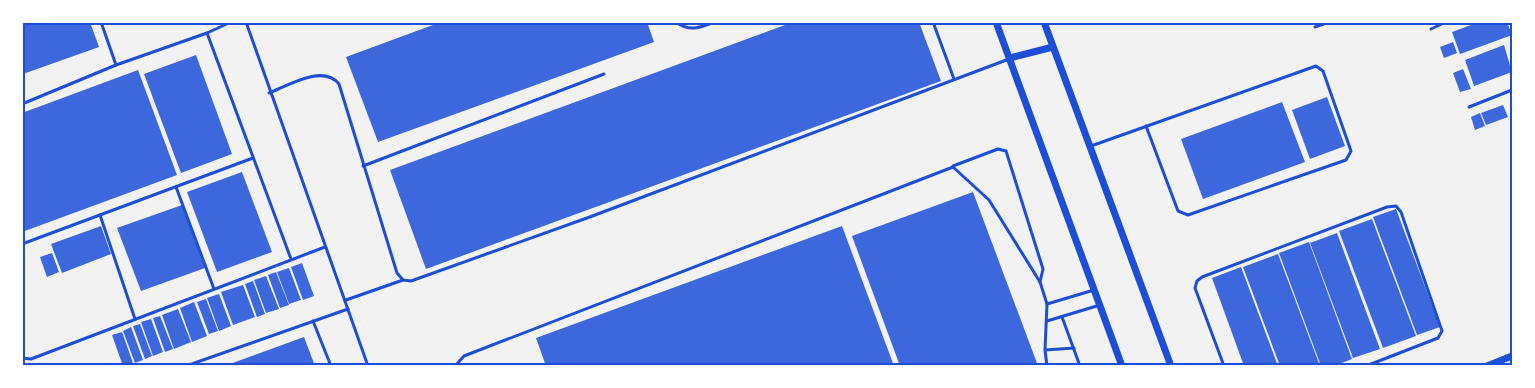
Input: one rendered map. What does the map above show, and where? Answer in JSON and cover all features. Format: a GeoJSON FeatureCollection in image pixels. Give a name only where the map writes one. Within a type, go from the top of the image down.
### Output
{"type":"FeatureCollection","features":[{"type":"Feature","properties":{"kind":"street"},"geometry":{"type":"LineString","coordinates":[[996,22],[1122,366]]}},
{"type":"Feature","properties":{"kind":"street"},"geometry":{"type":"LineString","coordinates":[[1044,22],[1171,366]]}},
{"type":"Feature","properties":{"kind":"street"},"geometry":{"type":"LineString","coordinates":[[1010,58],[1053,47]]}},
{"type":"Feature","properties":{"kind":"street"},"geometry":{"type":"LineString","coordinates":[[1488,366],[1512,356]]}},
{"type":"Feature","properties":{"kind":"lane"},"geometry":{"type":"LineString","coordinates":[[101,22],[116,65]]}},
{"type":"Feature","properties":{"kind":"lane"},"geometry":{"type":"LineString","coordinates":[[22,104],[116,65],[207,33],[231,22]]}},
{"type":"Feature","properties":{"kind":"lane"},"geometry":{"type":"LineString","coordinates":[[246,22],[269,93],[346,300],[368,366]]}},
{"type":"Feature","properties":{"kind":"lane"},"geometry":{"type":"LineString","coordinates":[[676,22],[684,27],[697,29],[714,22]]}},
{"type":"Feature","properties":{"kind":"lane"},"geometry":{"type":"LineString","coordinates":[[933,22],[954,79]]}},
{"type":"Feature","properties":{"kind":"lane"},"geometry":{"type":"LineString","coordinates":[[1315,27],[1329,22]]}},
{"type":"Feature","properties":{"kind":"lane"},"geometry":{"type":"LineString","coordinates":[[1431,29],[1446,22]]}},
{"type":"Feature","properties":{"kind":"lane"},"geometry":{"type":"LineString","coordinates":[[207,33],[291,259]]}},
{"type":"Feature","properties":{"kind":"lane"},"geometry":{"type":"LineString","coordinates":[[346,300],[403,280],[411,281],[577,221],[1010,58]]}},
{"type":"Feature","properties":{"kind":"lane"},"geometry":{"type":"LineString","coordinates":[[1090,146],[1146,126],[1316,66],[1323,71],[1351,151],[1346,160],[1188,215],[1178,211],[1146,126]]}},
{"type":"Feature","properties":{"kind":"lane"},"geometry":{"type":"LineString","coordinates":[[363,166],[604,74]]}},
{"type":"Feature","properties":{"kind":"lane"},"geometry":{"type":"LineString","coordinates":[[269,93],[319,75],[329,75],[335,78],[339,84],[397,273],[403,280]]}},
{"type":"Feature","properties":{"kind":"lane"},"geometry":{"type":"LineString","coordinates":[[1469,107],[1512,90]]}},
{"type":"Feature","properties":{"kind":"lane"},"geometry":{"type":"LineString","coordinates":[[455,366],[464,356],[998,149],[1006,151],[1043,269],[1040,282]]}},
{"type":"Feature","properties":{"kind":"lane"},"geometry":{"type":"LineString","coordinates":[[22,244],[253,158]]}},
{"type":"Feature","properties":{"kind":"lane"},"geometry":{"type":"LineString","coordinates":[[953,167],[989,200],[1040,282],[1047,304],[1048,321],[1045,350],[1047,366]]}},
{"type":"Feature","properties":{"kind":"lane"},"geometry":{"type":"LineString","coordinates":[[176,187],[214,289]]}},
{"type":"Feature","properties":{"kind":"lane"},"geometry":{"type":"LineString","coordinates":[[1224,366],[1195,288],[1197,281],[1202,277],[1387,207],[1396,206],[1401,212],[1442,332],[1438,338],[1366,366]]}},
{"type":"Feature","properties":{"kind":"lane"},"geometry":{"type":"LineString","coordinates":[[100,215],[135,319]]}},
{"type":"Feature","properties":{"kind":"lane"},"geometry":{"type":"LineString","coordinates":[[22,358],[31,359],[325,247]]}},
{"type":"Feature","properties":{"kind":"lane"},"geometry":{"type":"LineString","coordinates":[[1047,304],[1094,290]]}},
{"type":"Feature","properties":{"kind":"lane"},"geometry":{"type":"LineString","coordinates":[[1048,321],[1100,305]]}},
{"type":"Feature","properties":{"kind":"lane"},"geometry":{"type":"LineString","coordinates":[[186,366],[348,309]]}},
{"type":"Feature","properties":{"kind":"lane"},"geometry":{"type":"LineString","coordinates":[[1062,317],[1080,366]]}},
{"type":"Feature","properties":{"kind":"lane"},"geometry":{"type":"LineString","coordinates":[[313,321],[330,366]]}},
{"type":"Feature","properties":{"kind":"lane"},"geometry":{"type":"LineString","coordinates":[[1045,350],[1074,348]]}},
{"type":"Feature","properties":{"kind":"building"},"geometry":{"type":"Polygon","coordinates":[[[22,22],[90,22],[99,47],[23,74],[22,22]]]}},
{"type":"Feature","properties":{"kind":"building"},"geometry":{"type":"Polygon","coordinates":[[[441,22],[647,22],[654,42],[378,142],[346,57],[441,22]]]}},
{"type":"Feature","properties":{"kind":"building"},"geometry":{"type":"Polygon","coordinates":[[[793,22],[919,22],[941,81],[426,269],[390,170],[793,22]]]}},
{"type":"Feature","properties":{"kind":"building"},"geometry":{"type":"Polygon","coordinates":[[[1479,22],[1507,22],[1512,35],[1460,54],[1452,32],[1479,22]]]}},
{"type":"Feature","properties":{"kind":"building"},"geometry":{"type":"Polygon","coordinates":[[[1453,42],[1457,53],[1444,58],[1440,47],[1453,42]]]}},
{"type":"Feature","properties":{"kind":"building"},"geometry":{"type":"Polygon","coordinates":[[[1504,45],[1512,72],[1474,86],[1465,60],[1504,45]]]}},
{"type":"Feature","properties":{"kind":"building"},"geometry":{"type":"Polygon","coordinates":[[[196,55],[232,154],[181,173],[144,74],[196,55]]]}},
{"type":"Feature","properties":{"kind":"building"},"geometry":{"type":"Polygon","coordinates":[[[1463,69],[1471,89],[1460,92],[1453,73],[1463,69]]]}},
{"type":"Feature","properties":{"kind":"building"},"geometry":{"type":"Polygon","coordinates":[[[138,70],[177,175],[22,232],[22,113],[138,70]]]}},
{"type":"Feature","properties":{"kind":"building"},"geometry":{"type":"Polygon","coordinates":[[[1327,97],[1345,146],[1310,159],[1292,110],[1327,97]]]}},
{"type":"Feature","properties":{"kind":"building"},"geometry":{"type":"Polygon","coordinates":[[[1282,102],[1305,162],[1203,199],[1181,139],[1282,102]]]}},
{"type":"Feature","properties":{"kind":"building"},"geometry":{"type":"Polygon","coordinates":[[[1503,105],[1508,117],[1486,125],[1481,113],[1503,105]]]}},
{"type":"Feature","properties":{"kind":"building"},"geometry":{"type":"Polygon","coordinates":[[[1480,113],[1485,126],[1475,130],[1471,117],[1480,113]]]}},
{"type":"Feature","properties":{"kind":"building"},"geometry":{"type":"Polygon","coordinates":[[[242,172],[272,252],[217,272],[187,192],[242,172]]]}},
{"type":"Feature","properties":{"kind":"building"},"geometry":{"type":"Polygon","coordinates":[[[973,192],[1038,366],[900,366],[852,236],[973,192]]]}},
{"type":"Feature","properties":{"kind":"building"},"geometry":{"type":"Polygon","coordinates":[[[182,205],[205,268],[141,291],[117,228],[182,205]]]}},
{"type":"Feature","properties":{"kind":"building"},"geometry":{"type":"Polygon","coordinates":[[[1396,209],[1440,327],[1417,335],[1373,217],[1396,209]]]}},
{"type":"Feature","properties":{"kind":"building"},"geometry":{"type":"Polygon","coordinates":[[[1372,219],[1416,336],[1383,348],[1339,231],[1372,219]]]}},
{"type":"Feature","properties":{"kind":"building"},"geometry":{"type":"Polygon","coordinates":[[[101,226],[111,254],[62,273],[51,244],[101,226]]]}},
{"type":"Feature","properties":{"kind":"building"},"geometry":{"type":"Polygon","coordinates":[[[842,226],[894,366],[546,366],[536,338],[842,226]]]}},
{"type":"Feature","properties":{"kind":"building"},"geometry":{"type":"Polygon","coordinates":[[[1337,233],[1380,349],[1353,358],[1310,243],[1337,233]]]}},
{"type":"Feature","properties":{"kind":"building"},"geometry":{"type":"Polygon","coordinates":[[[1309,242],[1352,359],[1334,366],[1321,366],[1279,253],[1309,242]]]}},
{"type":"Feature","properties":{"kind":"building"},"geometry":{"type":"Polygon","coordinates":[[[52,253],[59,272],[47,277],[40,257],[52,253]]]}},
{"type":"Feature","properties":{"kind":"building"},"geometry":{"type":"Polygon","coordinates":[[[1278,254],[1320,366],[1280,366],[1243,267],[1278,254]]]}},
{"type":"Feature","properties":{"kind":"building"},"geometry":{"type":"Polygon","coordinates":[[[302,263],[314,296],[303,300],[291,267],[302,263]]]}},
{"type":"Feature","properties":{"kind":"building"},"geometry":{"type":"Polygon","coordinates":[[[1241,267],[1278,366],[1244,366],[1212,278],[1241,267]]]}},
{"type":"Feature","properties":{"kind":"building"},"geometry":{"type":"Polygon","coordinates":[[[289,268],[301,300],[289,304],[277,272],[289,268]]]}},
{"type":"Feature","properties":{"kind":"building"},"geometry":{"type":"Polygon","coordinates":[[[276,272],[289,305],[280,308],[268,275],[276,272]]]}},
{"type":"Feature","properties":{"kind":"building"},"geometry":{"type":"Polygon","coordinates":[[[266,276],[279,309],[266,313],[254,280],[266,276]]]}},
{"type":"Feature","properties":{"kind":"building"},"geometry":{"type":"Polygon","coordinates":[[[253,281],[265,314],[257,317],[245,284],[253,281]]]}},
{"type":"Feature","properties":{"kind":"building"},"geometry":{"type":"Polygon","coordinates":[[[243,285],[255,317],[233,325],[221,292],[243,285]]]}},
{"type":"Feature","properties":{"kind":"building"},"geometry":{"type":"Polygon","coordinates":[[[219,294],[231,326],[219,331],[207,298],[219,294]]]}},
{"type":"Feature","properties":{"kind":"building"},"geometry":{"type":"Polygon","coordinates":[[[206,299],[218,331],[209,334],[197,302],[206,299]]]}},
{"type":"Feature","properties":{"kind":"building"},"geometry":{"type":"Polygon","coordinates":[[[194,302],[207,336],[192,342],[180,308],[194,302]]]}},
{"type":"Feature","properties":{"kind":"building"},"geometry":{"type":"Polygon","coordinates":[[[178,309],[191,342],[174,349],[162,315],[178,309]]]}},
{"type":"Feature","properties":{"kind":"building"},"geometry":{"type":"Polygon","coordinates":[[[160,316],[173,349],[165,352],[153,318],[160,316]]]}},
{"type":"Feature","properties":{"kind":"building"},"geometry":{"type":"Polygon","coordinates":[[[151,319],[163,352],[153,356],[141,322],[151,319]]]}},
{"type":"Feature","properties":{"kind":"building"},"geometry":{"type":"Polygon","coordinates":[[[140,324],[152,356],[145,359],[133,326],[140,324]]]}},
{"type":"Feature","properties":{"kind":"building"},"geometry":{"type":"Polygon","coordinates":[[[131,327],[143,360],[135,363],[123,331],[131,327]]]}},
{"type":"Feature","properties":{"kind":"building"},"geometry":{"type":"Polygon","coordinates":[[[122,332],[133,363],[126,366],[123,366],[112,335],[122,332]]]}},
{"type":"Feature","properties":{"kind":"building"},"geometry":{"type":"Polygon","coordinates":[[[304,337],[315,366],[227,366],[227,365],[304,337]]]}}]}
